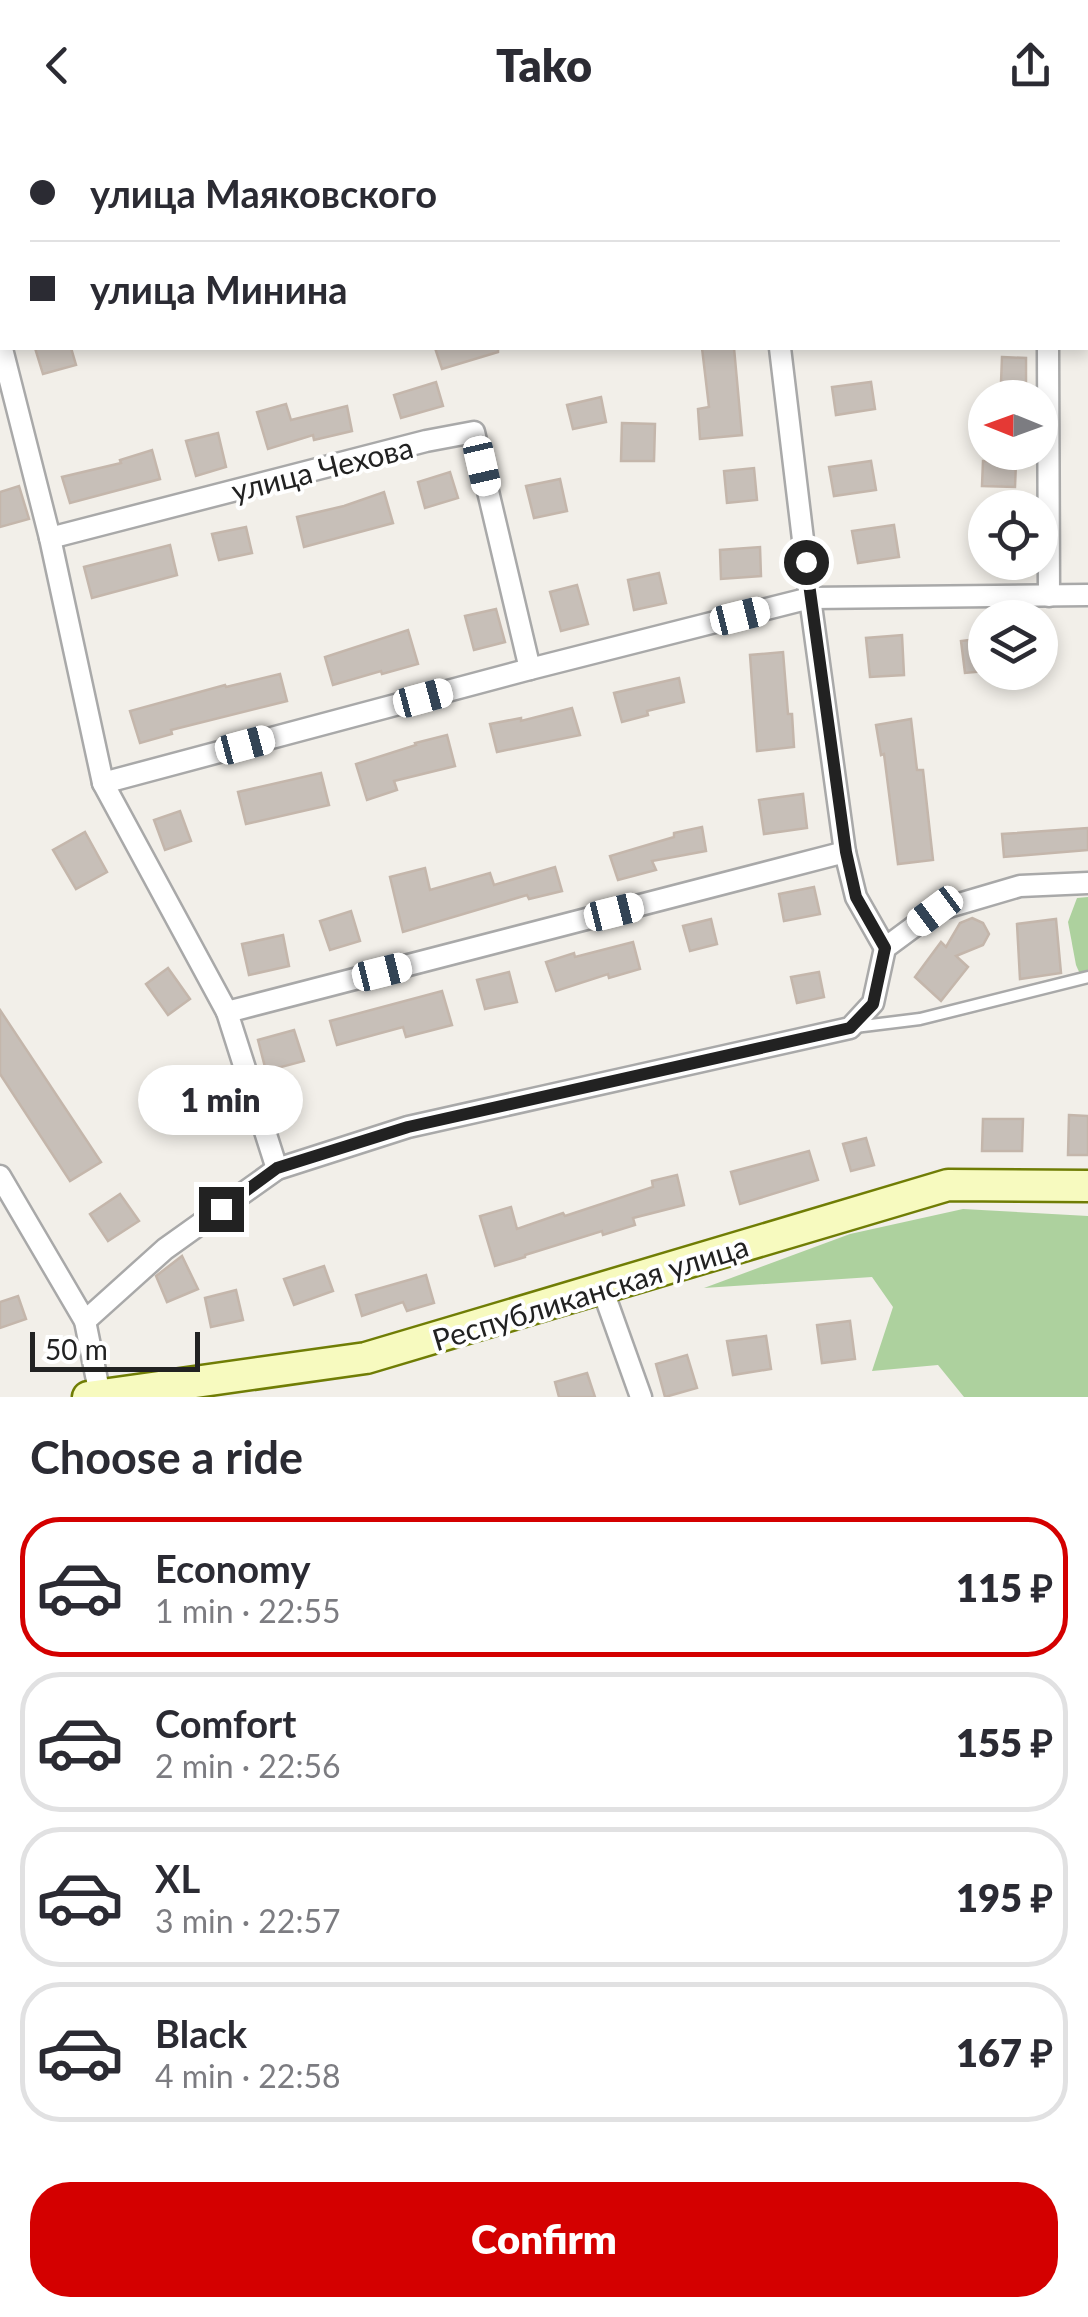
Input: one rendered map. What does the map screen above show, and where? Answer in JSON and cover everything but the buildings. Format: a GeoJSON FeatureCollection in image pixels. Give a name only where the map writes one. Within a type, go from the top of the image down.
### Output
{"type":"FeatureCollection","features":[{"type":"Feature","properties":{"kind":"street"},"geometry":{"type":"LineString","coordinates":[[2,350],[50,538],[103,783],[227,1012],[277,1168]]}},
{"type":"Feature","properties":{"kind":"street"},"geometry":{"type":"LineString","coordinates":[[780,350],[846,852],[856,897],[885,948]]}},
{"type":"Feature","properties":{"kind":"street"},"geometry":{"type":"LineString","coordinates":[[1048,350],[1049,596]]}},
{"type":"Feature","properties":{"kind":"street","name":"улица Чехова"},"geometry":{"type":"LineString","coordinates":[[50,538],[474,432],[530,669]]}},
{"type":"Feature","properties":{"kind":"street"},"geometry":{"type":"LineString","coordinates":[[103,783],[810,598],[1088,595]]}},
{"type":"Feature","properties":{"kind":"street"},"geometry":{"type":"LineString","coordinates":[[227,1012],[846,852]]}},
{"type":"Feature","properties":{"kind":"street"},"geometry":{"type":"LineString","coordinates":[[85,1321],[165,1249],[277,1168],[408,1127],[850,1028],[873,1004],[885,948],[935,911],[1020,886],[1088,883]]}},
{"type":"Feature","properties":{"kind":"street"},"geometry":{"type":"LineString","coordinates":[[0,1176],[85,1321],[94,1396]]}},
{"type":"Feature","properties":{"kind":"street","name":"Республиканская улица"},"geometry":{"type":"LineString","coordinates":[[94,1396],[366,1358],[948,1185],[1088,1186]]}},
{"type":"Feature","properties":{"kind":"street"},"geometry":{"type":"LineString","coordinates":[[602,1288],[641,1397]]}},
{"type":"Feature","properties":{"kind":"lane"},"geometry":{"type":"LineString","coordinates":[[850,1028],[920,1018],[1088,978]]}},
{"type":"Feature","properties":{"kind":"green space"},"geometry":{"type":"Polygon","coordinates":[[[1088,897],[1088,982],[1084,983],[1076,965],[1068,922],[1077,898],[1088,897]]]}},
{"type":"Feature","properties":{"kind":"green space"},"geometry":{"type":"Polygon","coordinates":[[[963,1209],[1088,1216],[1088,1397],[964,1397],[938,1365],[872,1371],[893,1307],[872,1277],[704,1288],[850,1234],[963,1209]]]}},
{"type":"Feature","properties":{"kind":"route"},"geometry":{"type":"LineString","coordinates":[[221,1209],[277,1168],[408,1127],[850,1028],[873,1004],[885,948],[856,897],[846,852],[806,562]]}}]}
